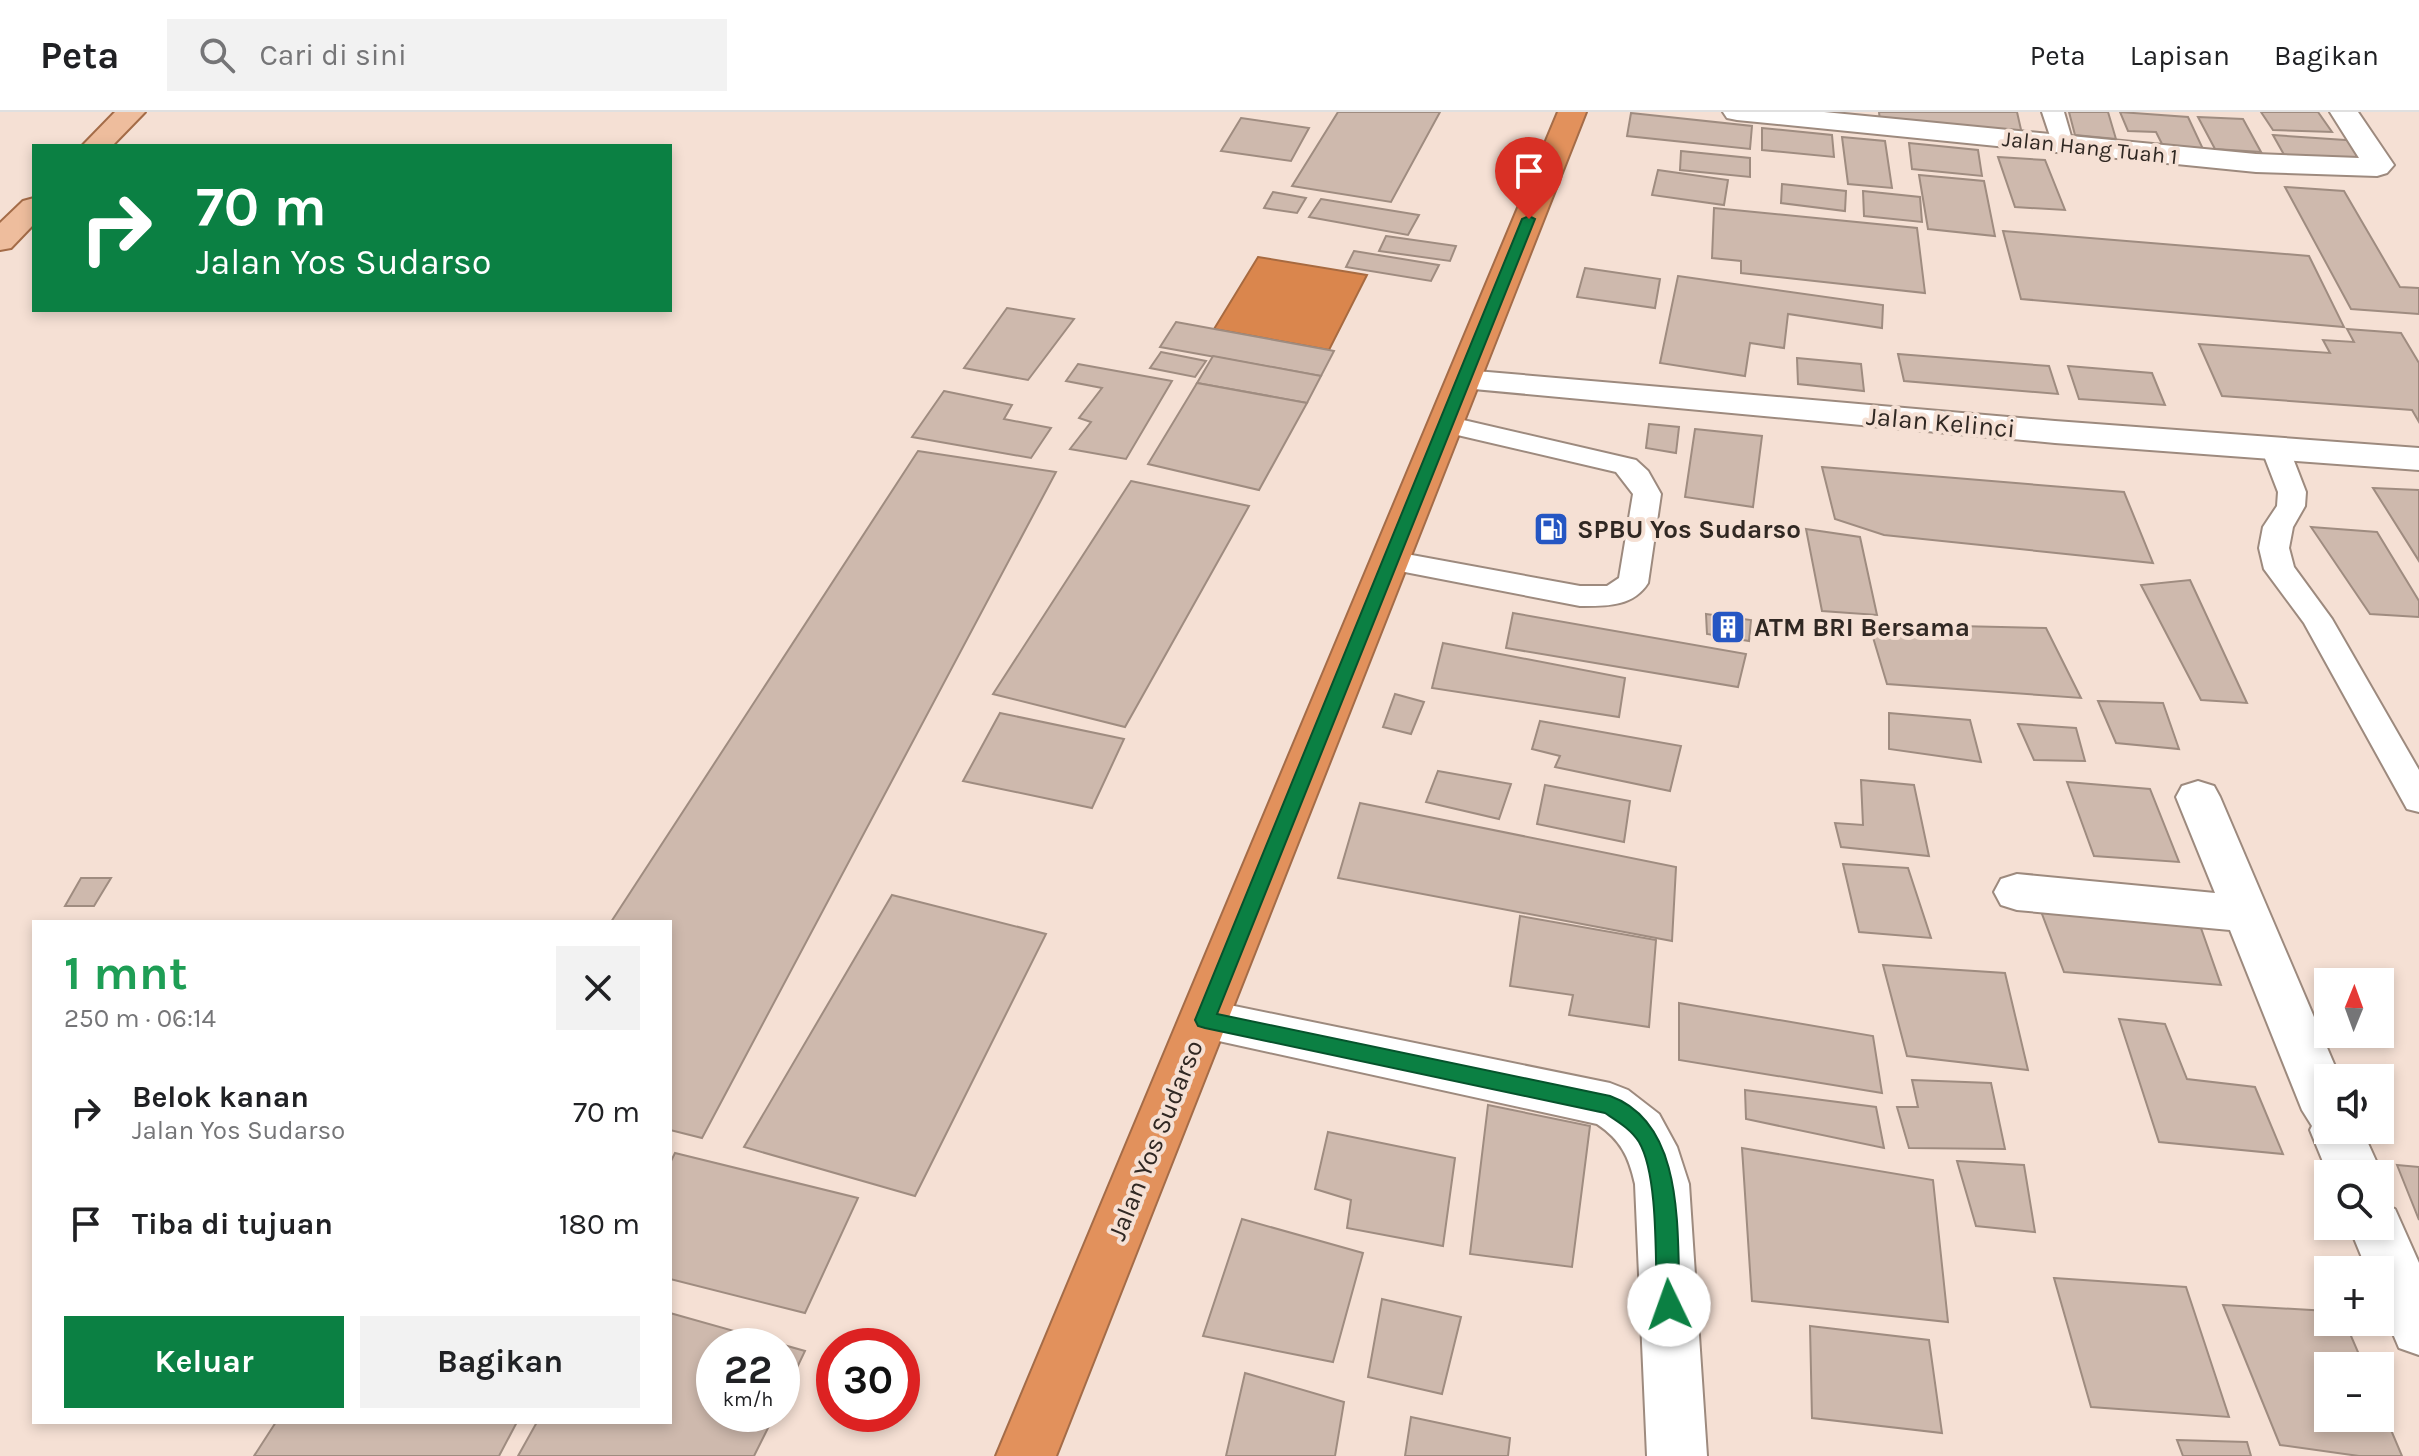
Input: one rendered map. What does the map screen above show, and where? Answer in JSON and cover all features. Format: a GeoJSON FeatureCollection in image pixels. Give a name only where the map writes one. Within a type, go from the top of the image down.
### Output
{"type":"FeatureCollection","features":[{"type":"Feature","properties":{"kind":"highway","name":"Jalan Yos Sudarso"},"geometry":{"type":"LineString","coordinates":[[1026,1456],[1572,112]]}},
{"type":"Feature","properties":{"kind":"main road"},"geometry":{"type":"LineString","coordinates":[[98,144],[131,112]]}},
{"type":"Feature","properties":{"kind":"main road"},"geometry":{"type":"LineString","coordinates":[[0,241],[32,209]]}},
{"type":"Feature","properties":{"kind":"street","name":"Jalan Hang Tuah 1"},"geometry":{"type":"LineString","coordinates":[[1737,112],[2256,163],[2377,167],[2379,165],[2344,112]]}},
{"type":"Feature","properties":{"kind":"street","name":"Jalan Kelinci"},"geometry":{"type":"LineString","coordinates":[[1464,380],[2055,432],[2419,459]]}},
{"type":"Feature","properties":{"kind":"street"},"geometry":{"type":"LineString","coordinates":[[2198,797],[2314,1076]]}},
{"type":"Feature","properties":{"kind":"street"},"geometry":{"type":"LineString","coordinates":[[2017,892],[2247,914]]}},
{"type":"Feature","properties":{"kind":"street"},"geometry":{"type":"LineString","coordinates":[[1205,1020],[1610,1105],[1631,1118],[1645,1133],[1654,1151],[1662,1184],[1677,1456]]}},
{"type":"Feature","properties":{"kind":"street"},"geometry":{"type":"LineString","coordinates":[[2382,1240],[2419,1329]]}},
{"type":"Feature","properties":{"kind":"lane"},"geometry":{"type":"LineString","coordinates":[[2053,112],[2062,143]]}},
{"type":"Feature","properties":{"kind":"lane"},"geometry":{"type":"LineString","coordinates":[[1390,560],[1580,596],[1613,596],[1633,583],[1647,494],[1638,477],[1626,466],[1446,424]]}},
{"type":"Feature","properties":{"kind":"lane"},"geometry":{"type":"LineString","coordinates":[[2275,448],[2292,492],[2291,506],[2278,527],[2274,548],[2279,569],[2317,619],[2419,800]]}},
{"type":"Feature","properties":{"kind":"shaded area"},"geometry":{"type":"Polygon","coordinates":[[[1258,257],[1367,275],[1329,350],[1214,329],[1258,257]]]}},
{"type":"Feature","properties":{"kind":"building"},"geometry":{"type":"Polygon","coordinates":[[[1338,112],[1440,112],[1391,202],[1292,186],[1338,112]]]}},
{"type":"Feature","properties":{"kind":"building"},"geometry":{"type":"Polygon","coordinates":[[[1879,112],[2017,112],[2022,134],[1880,121],[1879,112]]]}},
{"type":"Feature","properties":{"kind":"building"},"geometry":{"type":"Polygon","coordinates":[[[2069,112],[2108,112],[2116,139],[2075,135],[2069,112]]]}},
{"type":"Feature","properties":{"kind":"building"},"geometry":{"type":"Polygon","coordinates":[[[2120,112],[2188,117],[2203,149],[2163,146],[2156,132],[2128,131],[2120,112]]]}},
{"type":"Feature","properties":{"kind":"building"},"geometry":{"type":"Polygon","coordinates":[[[2261,112],[2318,112],[2332,132],[2273,130],[2261,112]]]}},
{"type":"Feature","properties":{"kind":"building"},"geometry":{"type":"Polygon","coordinates":[[[1631,113],[1752,126],[1750,149],[1627,136],[1631,113]]]}},
{"type":"Feature","properties":{"kind":"building"},"geometry":{"type":"Polygon","coordinates":[[[2198,117],[2243,119],[2261,152],[2215,149],[2198,117]]]}},
{"type":"Feature","properties":{"kind":"building"},"geometry":{"type":"Polygon","coordinates":[[[1241,118],[1309,128],[1291,161],[1221,151],[1241,118]]]}},
{"type":"Feature","properties":{"kind":"building"},"geometry":{"type":"Polygon","coordinates":[[[1762,128],[1832,135],[1834,157],[1762,150],[1762,128]]]}},
{"type":"Feature","properties":{"kind":"building"},"geometry":{"type":"Polygon","coordinates":[[[2273,135],[2360,141],[2376,166],[2287,160],[2273,135]]]}},
{"type":"Feature","properties":{"kind":"building"},"geometry":{"type":"Polygon","coordinates":[[[1842,137],[1885,141],[1892,188],[1848,184],[1842,137]]]}},
{"type":"Feature","properties":{"kind":"building"},"geometry":{"type":"Polygon","coordinates":[[[1909,143],[1978,150],[1982,176],[1912,169],[1909,143]]]}},
{"type":"Feature","properties":{"kind":"building"},"geometry":{"type":"Polygon","coordinates":[[[1681,151],[1750,158],[1750,177],[1680,170],[1681,151]]]}},
{"type":"Feature","properties":{"kind":"building"},"geometry":{"type":"Polygon","coordinates":[[[1998,157],[2045,160],[2065,210],[2015,207],[1998,157]]]}},
{"type":"Feature","properties":{"kind":"building"},"geometry":{"type":"Polygon","coordinates":[[[1658,170],[1728,180],[1724,205],[1652,195],[1658,170]]]}},
{"type":"Feature","properties":{"kind":"building"},"geometry":{"type":"Polygon","coordinates":[[[1919,175],[1984,181],[1995,236],[1928,229],[1919,175]]]}},
{"type":"Feature","properties":{"kind":"building"},"geometry":{"type":"Polygon","coordinates":[[[1782,184],[1846,191],[1845,211],[1781,203],[1782,184]]]}},
{"type":"Feature","properties":{"kind":"building"},"geometry":{"type":"Polygon","coordinates":[[[2285,187],[2344,191],[2400,287],[2419,288],[2419,314],[2351,309],[2285,187]]]}},
{"type":"Feature","properties":{"kind":"building"},"geometry":{"type":"Polygon","coordinates":[[[1863,191],[1920,197],[1922,222],[1864,216],[1863,191]]]}},
{"type":"Feature","properties":{"kind":"building"},"geometry":{"type":"Polygon","coordinates":[[[1273,192],[1306,198],[1297,213],[1264,208],[1273,192]]]}},
{"type":"Feature","properties":{"kind":"building"},"geometry":{"type":"Polygon","coordinates":[[[1321,199],[1419,215],[1408,235],[1309,217],[1321,199]]]}},
{"type":"Feature","properties":{"kind":"building"},"geometry":{"type":"Polygon","coordinates":[[[1714,208],[1917,228],[1925,293],[1741,273],[1741,261],[1712,258],[1714,208]]]}},
{"type":"Feature","properties":{"kind":"building"},"geometry":{"type":"Polygon","coordinates":[[[2003,231],[2309,256],[2344,327],[2021,299],[2003,231]]]}},
{"type":"Feature","properties":{"kind":"building"},"geometry":{"type":"Polygon","coordinates":[[[1386,236],[1456,246],[1450,261],[1379,251],[1386,236]]]}},
{"type":"Feature","properties":{"kind":"building"},"geometry":{"type":"Polygon","coordinates":[[[1354,251],[1439,265],[1431,281],[1346,267],[1354,251]]]}},
{"type":"Feature","properties":{"kind":"building"},"geometry":{"type":"Polygon","coordinates":[[[1585,268],[1660,279],[1655,308],[1577,297],[1585,268]]]}},
{"type":"Feature","properties":{"kind":"building"},"geometry":{"type":"Polygon","coordinates":[[[1678,276],[1883,305],[1882,328],[1788,314],[1784,348],[1750,343],[1745,376],[1660,363],[1678,276]]]}},
{"type":"Feature","properties":{"kind":"building"},"geometry":{"type":"Polygon","coordinates":[[[1007,308],[1074,319],[1028,380],[964,368],[1007,308]]]}},
{"type":"Feature","properties":{"kind":"building"},"geometry":{"type":"Polygon","coordinates":[[[1176,322],[1334,351],[1321,376],[1160,347],[1176,322]]]}},
{"type":"Feature","properties":{"kind":"building"},"geometry":{"type":"Polygon","coordinates":[[[2347,329],[2401,333],[2419,363],[2419,422],[2412,410],[2222,396],[2199,344],[2330,353],[2323,340],[2354,342],[2347,329]]]}},
{"type":"Feature","properties":{"kind":"building"},"geometry":{"type":"Polygon","coordinates":[[[1161,352],[1206,361],[1195,377],[1150,368],[1161,352]]]}},
{"type":"Feature","properties":{"kind":"building"},"geometry":{"type":"Polygon","coordinates":[[[1898,354],[2049,366],[2058,394],[1904,381],[1898,354]]]}},
{"type":"Feature","properties":{"kind":"building"},"geometry":{"type":"Polygon","coordinates":[[[1213,356],[1321,376],[1307,403],[1197,383],[1213,356]]]}},
{"type":"Feature","properties":{"kind":"building"},"geometry":{"type":"Polygon","coordinates":[[[1797,358],[1861,364],[1864,391],[1798,384],[1797,358]]]}},
{"type":"Feature","properties":{"kind":"building"},"geometry":{"type":"Polygon","coordinates":[[[1078,364],[1172,381],[1126,459],[1070,449],[1091,422],[1079,418],[1102,388],[1066,381],[1078,364]]]}},
{"type":"Feature","properties":{"kind":"building"},"geometry":{"type":"Polygon","coordinates":[[[2068,366],[2152,373],[2165,405],[2079,399],[2068,366]]]}},
{"type":"Feature","properties":{"kind":"building"},"geometry":{"type":"Polygon","coordinates":[[[1197,383],[1307,403],[1259,490],[1148,464],[1197,383]]]}},
{"type":"Feature","properties":{"kind":"building"},"geometry":{"type":"Polygon","coordinates":[[[944,391],[1012,405],[1004,419],[1051,428],[1031,458],[912,437],[944,391]]]}},
{"type":"Feature","properties":{"kind":"building"},"geometry":{"type":"Polygon","coordinates":[[[1649,424],[1679,427],[1676,453],[1646,448],[1649,424]]]}},
{"type":"Feature","properties":{"kind":"building"},"geometry":{"type":"Polygon","coordinates":[[[1695,429],[1762,436],[1753,507],[1685,497],[1695,429]]]}},
{"type":"Feature","properties":{"kind":"building"},"geometry":{"type":"Polygon","coordinates":[[[918,451],[1056,472],[702,1138],[672,1130],[672,920],[612,920],[918,451]]]}},
{"type":"Feature","properties":{"kind":"building"},"geometry":{"type":"Polygon","coordinates":[[[1822,467],[2124,492],[2153,563],[1884,535],[1835,519],[1822,467]]]}},
{"type":"Feature","properties":{"kind":"building"},"geometry":{"type":"Polygon","coordinates":[[[1131,481],[1249,506],[1125,727],[993,694],[1131,481]]]}},
{"type":"Feature","properties":{"kind":"building"},"geometry":{"type":"Polygon","coordinates":[[[2373,488],[2419,490],[2419,561],[2373,488]]]}},
{"type":"Feature","properties":{"kind":"building"},"geometry":{"type":"Polygon","coordinates":[[[2311,527],[2377,532],[2419,601],[2419,617],[2370,614],[2311,527]]]}},
{"type":"Feature","properties":{"kind":"building"},"geometry":{"type":"Polygon","coordinates":[[[1806,529],[1860,537],[1877,615],[1822,611],[1806,529]]]}},
{"type":"Feature","properties":{"kind":"building"},"geometry":{"type":"Polygon","coordinates":[[[2190,580],[2247,703],[2201,700],[2141,585],[2190,580]]]}},
{"type":"Feature","properties":{"kind":"building"},"geometry":{"type":"Polygon","coordinates":[[[1513,613],[1746,654],[1738,687],[1506,648],[1513,613]]]}},
{"type":"Feature","properties":{"kind":"building","name":"ATM BRI Bersama"},"geometry":{"type":"Polygon","coordinates":[[[1706,614],[1751,620],[1749,641],[1707,634],[1706,614]]]}},
{"type":"Feature","properties":{"kind":"building"},"geometry":{"type":"Polygon","coordinates":[[[1869,624],[2046,628],[2081,698],[1887,684],[1869,624]]]}},
{"type":"Feature","properties":{"kind":"building"},"geometry":{"type":"Polygon","coordinates":[[[1443,643],[1625,678],[1619,717],[1432,688],[1443,643]]]}},
{"type":"Feature","properties":{"kind":"building"},"geometry":{"type":"Polygon","coordinates":[[[1395,694],[1424,702],[1411,734],[1383,727],[1395,694]]]}},
{"type":"Feature","properties":{"kind":"building"},"geometry":{"type":"Polygon","coordinates":[[[2098,701],[2163,703],[2179,749],[2116,743],[2098,701]]]}},
{"type":"Feature","properties":{"kind":"building"},"geometry":{"type":"Polygon","coordinates":[[[1000,713],[1124,739],[1092,808],[963,781],[1000,713]]]}},
{"type":"Feature","properties":{"kind":"building"},"geometry":{"type":"Polygon","coordinates":[[[1889,713],[1970,720],[1981,762],[1889,749],[1889,713]]]}},
{"type":"Feature","properties":{"kind":"building"},"geometry":{"type":"Polygon","coordinates":[[[1540,721],[1681,746],[1670,791],[1555,767],[1560,756],[1532,749],[1540,721]]]}},
{"type":"Feature","properties":{"kind":"building"},"geometry":{"type":"Polygon","coordinates":[[[2018,724],[2076,728],[2085,761],[2034,760],[2018,724]]]}},
{"type":"Feature","properties":{"kind":"building"},"geometry":{"type":"Polygon","coordinates":[[[1438,771],[1511,784],[1499,819],[1426,802],[1438,771]]]}},
{"type":"Feature","properties":{"kind":"building"},"geometry":{"type":"Polygon","coordinates":[[[1861,780],[1914,785],[1929,856],[1841,847],[1835,823],[1863,825],[1861,780]]]}},
{"type":"Feature","properties":{"kind":"building"},"geometry":{"type":"Polygon","coordinates":[[[2067,782],[2150,789],[2179,862],[2094,856],[2067,782]]]}},
{"type":"Feature","properties":{"kind":"building"},"geometry":{"type":"Polygon","coordinates":[[[1545,785],[1630,801],[1624,842],[1537,824],[1545,785]]]}},
{"type":"Feature","properties":{"kind":"building"},"geometry":{"type":"Polygon","coordinates":[[[1360,803],[1676,867],[1672,941],[1338,878],[1360,803]]]}},
{"type":"Feature","properties":{"kind":"building"},"geometry":{"type":"Polygon","coordinates":[[[1843,864],[1908,868],[1931,938],[1859,932],[1843,864]]]}},
{"type":"Feature","properties":{"kind":"building"},"geometry":{"type":"Polygon","coordinates":[[[81,878],[111,878],[94,906],[65,906],[81,878]]]}},
{"type":"Feature","properties":{"kind":"building"},"geometry":{"type":"Polygon","coordinates":[[[892,895],[1046,934],[915,1196],[744,1147],[892,895]]]}},
{"type":"Feature","properties":{"kind":"building"},"geometry":{"type":"Polygon","coordinates":[[[2039,906],[2196,914],[2221,985],[2064,972],[2039,906]]]}},
{"type":"Feature","properties":{"kind":"building"},"geometry":{"type":"Polygon","coordinates":[[[1520,916],[1656,940],[1649,1027],[1569,1015],[1573,995],[1510,986],[1520,916]]]}},
{"type":"Feature","properties":{"kind":"building"},"geometry":{"type":"Polygon","coordinates":[[[1883,965],[2005,973],[2028,1070],[1907,1056],[1883,965]]]}},
{"type":"Feature","properties":{"kind":"building"},"geometry":{"type":"Polygon","coordinates":[[[1679,1003],[1873,1036],[1882,1093],[1679,1060],[1679,1003]]]}},
{"type":"Feature","properties":{"kind":"building"},"geometry":{"type":"Polygon","coordinates":[[[2119,1019],[2165,1024],[2187,1079],[2255,1087],[2283,1154],[2159,1142],[2119,1019]]]}},
{"type":"Feature","properties":{"kind":"building"},"geometry":{"type":"Polygon","coordinates":[[[1912,1080],[1991,1083],[2005,1149],[1909,1148],[1897,1107],[1918,1107],[1912,1080]]]}},
{"type":"Feature","properties":{"kind":"building"},"geometry":{"type":"Polygon","coordinates":[[[1745,1090],[1876,1107],[1884,1148],[1746,1119],[1745,1090]]]}},
{"type":"Feature","properties":{"kind":"building"},"geometry":{"type":"Polygon","coordinates":[[[1488,1105],[1590,1126],[1572,1267],[1470,1254],[1488,1105]]]}},
{"type":"Feature","properties":{"kind":"building"},"geometry":{"type":"Polygon","coordinates":[[[1328,1132],[1455,1158],[1443,1246],[1347,1228],[1351,1200],[1315,1189],[1328,1132]]]}},
{"type":"Feature","properties":{"kind":"building"},"geometry":{"type":"Polygon","coordinates":[[[1742,1148],[1933,1180],[1948,1322],[1752,1301],[1742,1148]]]}},
{"type":"Feature","properties":{"kind":"building"},"geometry":{"type":"Polygon","coordinates":[[[675,1153],[858,1198],[805,1313],[672,1280],[672,1159],[675,1153]]]}},
{"type":"Feature","properties":{"kind":"building"},"geometry":{"type":"Polygon","coordinates":[[[1957,1161],[2024,1165],[2035,1232],[1976,1226],[1957,1161]]]}},
{"type":"Feature","properties":{"kind":"building"},"geometry":{"type":"Polygon","coordinates":[[[2397,1165],[2419,1167],[2419,1220],[2397,1165]]]}},
{"type":"Feature","properties":{"kind":"building"},"geometry":{"type":"Polygon","coordinates":[[[1242,1219],[1363,1253],[1333,1362],[1203,1336],[1242,1219]]]}},
{"type":"Feature","properties":{"kind":"building"},"geometry":{"type":"Polygon","coordinates":[[[2054,1278],[2186,1287],[2229,1417],[2091,1407],[2054,1278]]]}},
{"type":"Feature","properties":{"kind":"building"},"geometry":{"type":"Polygon","coordinates":[[[1382,1299],[1461,1317],[1442,1394],[1368,1377],[1382,1299]]]}},
{"type":"Feature","properties":{"kind":"building"},"geometry":{"type":"Polygon","coordinates":[[[2223,1305],[2314,1310],[2314,1336],[2351,1336],[2358,1352],[2314,1352],[2314,1432],[2392,1432],[2402,1456],[2359,1456],[2280,1445],[2223,1305]]]}},
{"type":"Feature","properties":{"kind":"building"},"geometry":{"type":"Polygon","coordinates":[[[672,1314],[723,1328],[696,1328],[696,1432],[766,1432],[754,1456],[518,1456],[536,1424],[672,1424],[672,1314]]]}},
{"type":"Feature","properties":{"kind":"building"},"geometry":{"type":"Polygon","coordinates":[[[1810,1326],[1929,1340],[1942,1433],[1812,1418],[1810,1326]]]}},
{"type":"Feature","properties":{"kind":"building"},"geometry":{"type":"Polygon","coordinates":[[[1245,1373],[1344,1402],[1335,1456],[1226,1456],[1245,1373]]]}},
{"type":"Feature","properties":{"kind":"building"},"geometry":{"type":"Polygon","coordinates":[[[1411,1417],[1510,1438],[1508,1456],[1405,1456],[1411,1417]]]}},
{"type":"Feature","properties":{"kind":"building"},"geometry":{"type":"Polygon","coordinates":[[[275,1424],[516,1424],[499,1456],[254,1456],[275,1424]]]}},
{"type":"Feature","properties":{"kind":"building"},"geometry":{"type":"Polygon","coordinates":[[[2177,1440],[2247,1442],[2251,1456],[2183,1456],[2177,1440]]]}},
{"type":"Feature","properties":{"kind":"place","name":"SPBU Yos Sudarso"},"geometry":{"type":"Point","coordinates":[1551,529]}},
{"type":"Feature","properties":{"kind":"place","name":"ATM BRI Bersama"},"geometry":{"type":"Point","coordinates":[1728,627]}},
{"type":"Feature","properties":{"kind":"route"},"geometry":{"type":"LineString","coordinates":[[1529,219],[1205,1020],[1610,1105],[1631,1118],[1645,1133],[1654,1151],[1662,1184],[1669,1305]]}}]}
